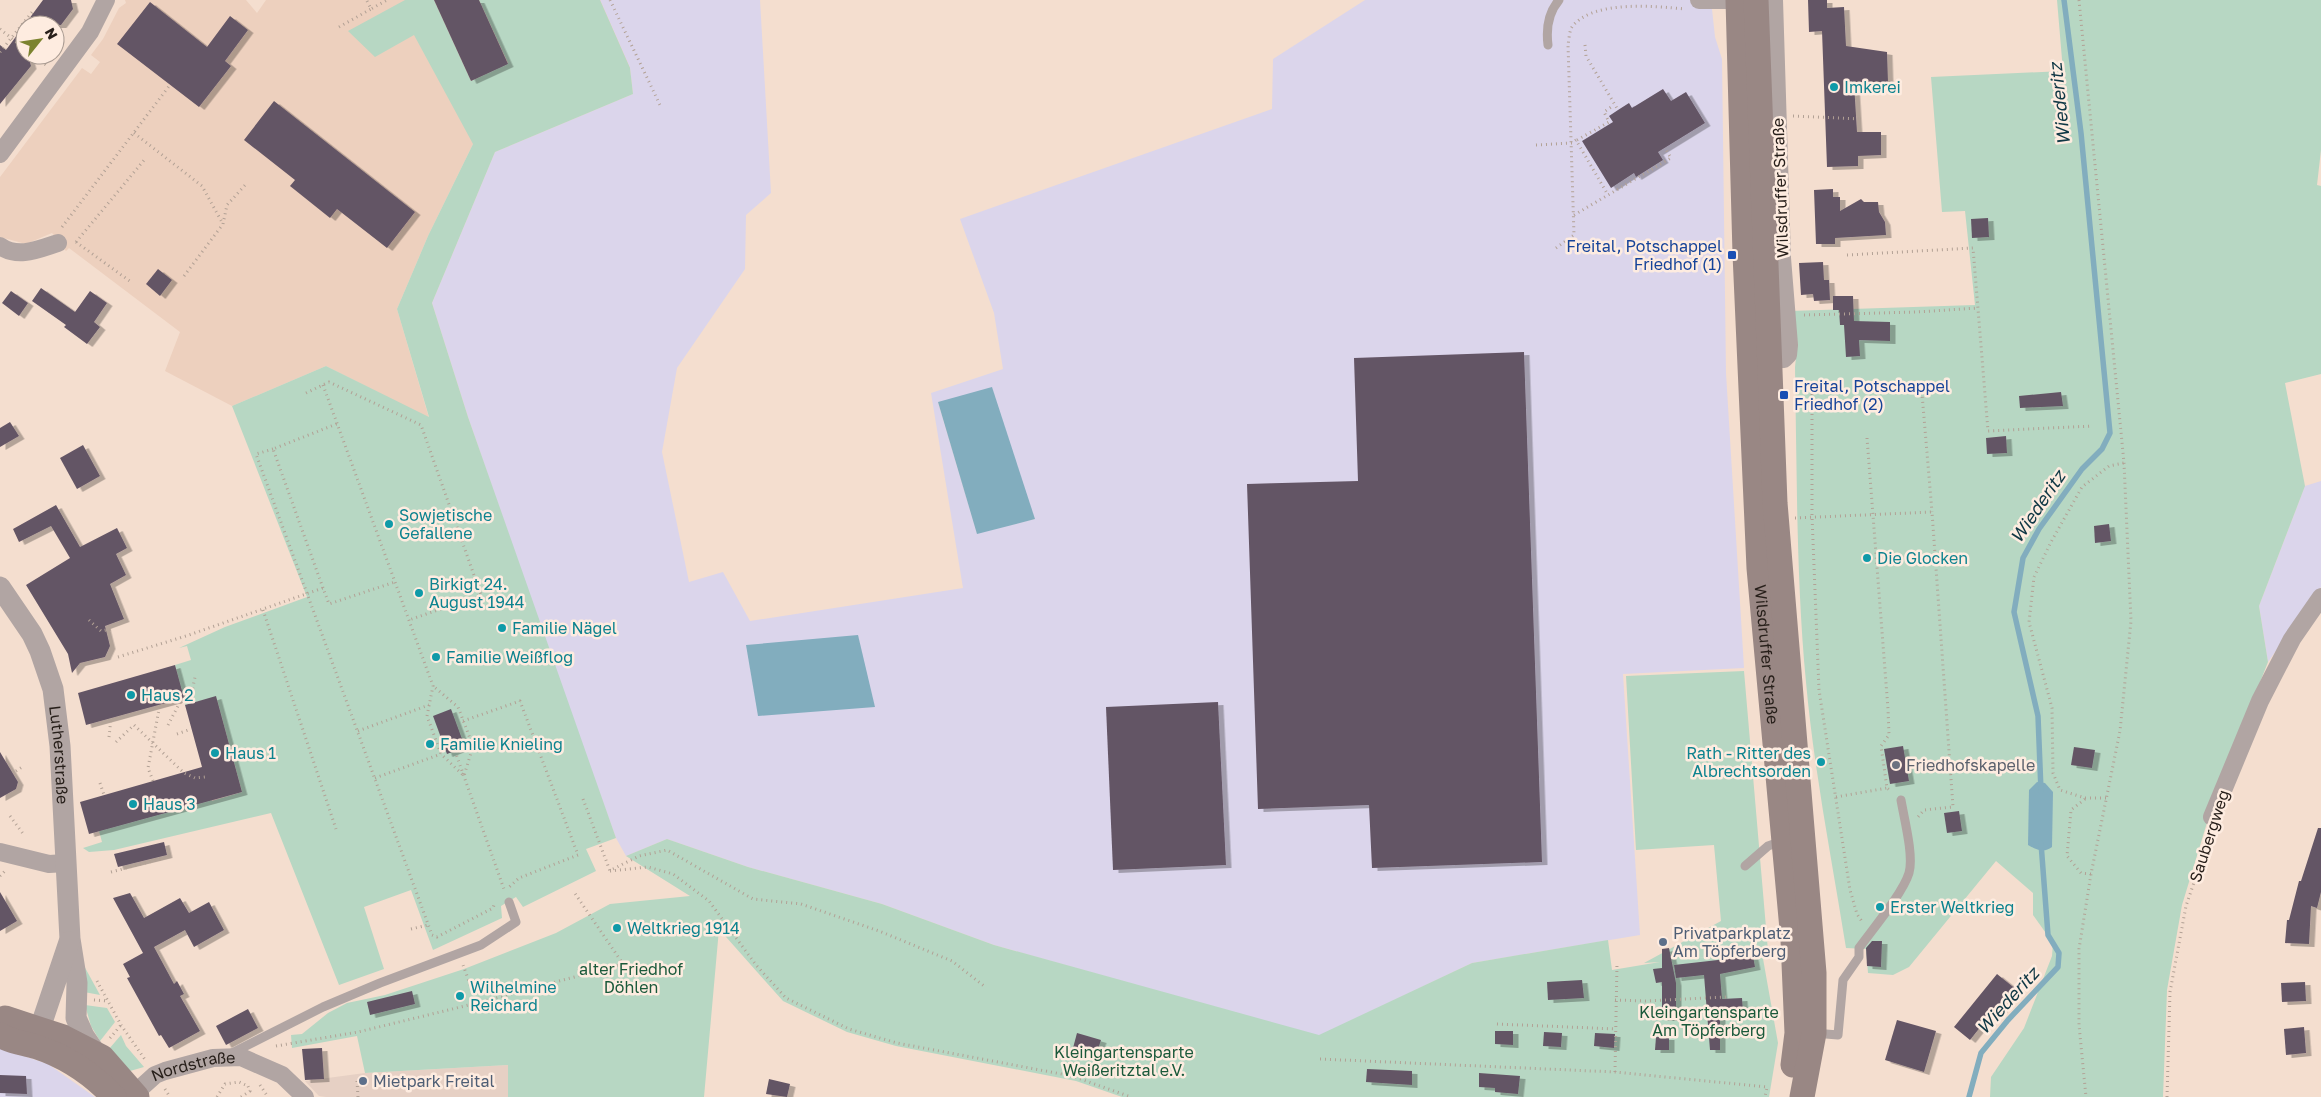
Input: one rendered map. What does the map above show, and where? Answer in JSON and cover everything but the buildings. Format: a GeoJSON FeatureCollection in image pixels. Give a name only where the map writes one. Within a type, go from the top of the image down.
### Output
{"type":"FeatureCollection","features":[{"type":"Feature","properties":{"kind":"main road","name":"Wilsdruffer Straße"},"geometry":{"type":"LineString","coordinates":[[1746,0],[1745,254],[1760,360],[1750,386],[1758,568],[1792,840],[1814,973],[1805,1033],[1802,1097]]}},
{"type":"Feature","properties":{"kind":"main road"},"geometry":{"type":"LineString","coordinates":[[0,1020],[5,1018],[38,1037]]}},
{"type":"Feature","properties":{"kind":"main road","name":"Wilsdruffer Straße"},"geometry":{"type":"LineString","coordinates":[[1787,1097],[1805,1033]]}},
{"type":"Feature","properties":{"kind":"main road"},"geometry":{"type":"LineString","coordinates":[[0,1035],[69,1039],[100,1050],[129,1096]]}},
{"type":"Feature","properties":{"kind":"main road"},"geometry":{"type":"LineString","coordinates":[[69,1039],[85,1070],[129,1096]]}},
{"type":"Feature","properties":{"kind":"street"},"geometry":{"type":"LineString","coordinates":[[0,154],[90,32],[106,0]]}},
{"type":"Feature","properties":{"kind":"street"},"geometry":{"type":"LineString","coordinates":[[1696,5],[1746,0]]}},
{"type":"Feature","properties":{"kind":"street","name":"Wilsdruffer Straße"},"geometry":{"type":"LineString","coordinates":[[1760,360],[1784,360],[1788,355],[1789,345],[1782,253],[1774,0]]}},
{"type":"Feature","properties":{"kind":"street"},"geometry":{"type":"LineString","coordinates":[[0,246],[6,250],[31,253],[52,245]]}},
{"type":"Feature","properties":{"kind":"street","name":"Lutherstraße"},"geometry":{"type":"LineString","coordinates":[[0,587],[32,634],[53,689],[60,746],[70,939],[77,983],[69,1039]]}},
{"type":"Feature","properties":{"kind":"street","name":"Saubergweg"},"geometry":{"type":"LineString","coordinates":[[2212,817],[2260,700],[2292,639],[2321,597]]}},
{"type":"Feature","properties":{"kind":"street"},"geometry":{"type":"LineString","coordinates":[[0,852],[48,864],[66,863]]}},
{"type":"Feature","properties":{"kind":"street","name":"Lutherstraße"},"geometry":{"type":"LineString","coordinates":[[38,1037],[70,939]]}},
{"type":"Feature","properties":{"kind":"street"},"geometry":{"type":"LineString","coordinates":[[0,1027],[38,1037]]}},
{"type":"Feature","properties":{"kind":"street","name":"Nordstraße"},"geometry":{"type":"LineString","coordinates":[[129,1096],[155,1075],[225,1056],[241,1057],[258,1062],[282,1075],[305,1097]]}},
{"type":"Feature","properties":{"kind":"lane"},"geometry":{"type":"LineString","coordinates":[[1548,45],[1546,29],[1554,6],[1559,0]]}},
{"type":"Feature","properties":{"kind":"lane"},"geometry":{"type":"LineString","coordinates":[[1805,1033],[1838,1035],[1843,980],[1860,957],[1859,948],[1893,901],[1909,873],[1910,858],[1901,800]]}},
{"type":"Feature","properties":{"kind":"lane"},"geometry":{"type":"LineString","coordinates":[[1746,866],[1768,846],[1792,840]]}},
{"type":"Feature","properties":{"kind":"lane"},"geometry":{"type":"LineString","coordinates":[[225,1056],[323,1007],[380,983],[481,945],[516,922],[509,902]]}},
{"type":"Feature","properties":{"kind":"path"},"geometry":{"type":"LineString","coordinates":[[339,27],[387,0]]}},
{"type":"Feature","properties":{"kind":"path"},"geometry":{"type":"LineString","coordinates":[[610,0],[660,105]]}},
{"type":"Feature","properties":{"kind":"path"},"geometry":{"type":"LineString","coordinates":[[2079,0],[2124,463],[2131,621],[2120,731],[2091,874],[2079,949],[2079,1025],[2086,1097]]}},
{"type":"Feature","properties":{"kind":"path"},"geometry":{"type":"LineString","coordinates":[[367,1],[371,9]]}},
{"type":"Feature","properties":{"kind":"path"},"geometry":{"type":"LineString","coordinates":[[1556,248],[1574,235],[1568,46],[1570,28],[1578,18],[1603,6],[1696,5]]}},
{"type":"Feature","properties":{"kind":"path"},"geometry":{"type":"LineString","coordinates":[[0,52],[33,10]]}},
{"type":"Feature","properties":{"kind":"path"},"geometry":{"type":"LineString","coordinates":[[0,29],[15,42]]}},
{"type":"Feature","properties":{"kind":"path"},"geometry":{"type":"LineString","coordinates":[[1585,46],[1586,56],[1618,110]]}},
{"type":"Feature","properties":{"kind":"path"},"geometry":{"type":"LineString","coordinates":[[52,245],[170,85]]}},
{"type":"Feature","properties":{"kind":"path"},"geometry":{"type":"LineString","coordinates":[[1536,144],[1572,143],[1608,122],[1604,112],[1614,106]]}},
{"type":"Feature","properties":{"kind":"path"},"geometry":{"type":"LineString","coordinates":[[1790,116],[1862,120]]}},
{"type":"Feature","properties":{"kind":"path"},"geometry":{"type":"LineString","coordinates":[[134,133],[202,186],[223,224]]}},
{"type":"Feature","properties":{"kind":"path"},"geometry":{"type":"LineString","coordinates":[[1576,140],[1608,195]]}},
{"type":"Feature","properties":{"kind":"path"},"geometry":{"type":"LineString","coordinates":[[1574,215],[1671,158],[1665,148]]}},
{"type":"Feature","properties":{"kind":"path"},"geometry":{"type":"LineString","coordinates":[[76,242],[145,158]]}},
{"type":"Feature","properties":{"kind":"path"},"geometry":{"type":"LineString","coordinates":[[184,276],[223,224],[227,205],[247,183]]}},
{"type":"Feature","properties":{"kind":"path"},"geometry":{"type":"LineString","coordinates":[[52,245],[76,242],[131,282]]}},
{"type":"Feature","properties":{"kind":"path"},"geometry":{"type":"LineString","coordinates":[[1847,255],[1973,248],[1988,431],[2092,426]]}},
{"type":"Feature","properties":{"kind":"path"},"geometry":{"type":"LineString","coordinates":[[1801,315],[1917,312],[1978,308]]}},
{"type":"Feature","properties":{"kind":"path"},"geometry":{"type":"LineString","coordinates":[[306,393],[329,382],[421,425],[481,595],[409,620]]}},
{"type":"Feature","properties":{"kind":"path"},"geometry":{"type":"LineString","coordinates":[[1905,825],[1912,822],[1924,810],[1953,807],[1921,382]]}},
{"type":"Feature","properties":{"kind":"path"},"geometry":{"type":"LineString","coordinates":[[323,385],[339,423],[433,686],[458,707],[473,746],[464,776]]}},
{"type":"Feature","properties":{"kind":"path"},"geometry":{"type":"LineString","coordinates":[[1812,394],[1812,516],[1819,690],[1850,890],[1857,914],[1870,932]]}},
{"type":"Feature","properties":{"kind":"path"},"geometry":{"type":"LineString","coordinates":[[339,423],[256,454],[428,925],[432,935],[437,937],[493,908],[497,896],[519,878],[578,855],[520,701],[463,721]]}},
{"type":"Feature","properties":{"kind":"path"},"geometry":{"type":"LineString","coordinates":[[1867,438],[1888,709],[1889,735],[1881,746],[1887,788],[1901,800]]}},
{"type":"Feature","properties":{"kind":"path"},"geometry":{"type":"LineString","coordinates":[[273,449],[329,604],[395,582]]}},
{"type":"Feature","properties":{"kind":"path"},"geometry":{"type":"LineString","coordinates":[[2106,798],[2085,798],[2060,790],[2053,773],[2052,708],[2029,622],[2034,577],[2082,487],[2109,466],[2124,463]]}},
{"type":"Feature","properties":{"kind":"path"},"geometry":{"type":"LineString","coordinates":[[1798,518],[1932,512]]}},
{"type":"Feature","properties":{"kind":"path"},"geometry":{"type":"LineString","coordinates":[[118,657],[186,636],[323,588]]}},
{"type":"Feature","properties":{"kind":"path"},"geometry":{"type":"LineString","coordinates":[[262,610],[336,828]]}},
{"type":"Feature","properties":{"kind":"path"},"geometry":{"type":"LineString","coordinates":[[89,620],[102,631],[112,629]]}},
{"type":"Feature","properties":{"kind":"path"},"geometry":{"type":"LineString","coordinates":[[168,724],[179,704],[192,692],[195,677]]}},
{"type":"Feature","properties":{"kind":"path"},"geometry":{"type":"LineString","coordinates":[[433,686],[427,716],[440,754],[464,776]]}},
{"type":"Feature","properties":{"kind":"path"},"geometry":{"type":"LineString","coordinates":[[152,781],[148,768],[160,704]]}},
{"type":"Feature","properties":{"kind":"path"},"geometry":{"type":"LineString","coordinates":[[358,731],[429,705]]}},
{"type":"Feature","properties":{"kind":"path"},"geometry":{"type":"LineString","coordinates":[[109,737],[111,718]]}},
{"type":"Feature","properties":{"kind":"path"},"geometry":{"type":"LineString","coordinates":[[116,742],[134,725],[184,773],[195,778],[205,777]]}},
{"type":"Feature","properties":{"kind":"path"},"geometry":{"type":"LineString","coordinates":[[177,734],[192,729]]}},
{"type":"Feature","properties":{"kind":"path"},"geometry":{"type":"LineString","coordinates":[[455,750],[509,902]]}},
{"type":"Feature","properties":{"kind":"path"},"geometry":{"type":"LineString","coordinates":[[375,778],[440,754]]}},
{"type":"Feature","properties":{"kind":"path"},"geometry":{"type":"LineString","coordinates":[[16,772],[22,767]]}},
{"type":"Feature","properties":{"kind":"path"},"geometry":{"type":"LineString","coordinates":[[100,783],[104,795]]}},
{"type":"Feature","properties":{"kind":"path"},"geometry":{"type":"LineString","coordinates":[[1836,797],[1887,788]]}},
{"type":"Feature","properties":{"kind":"path"},"geometry":{"type":"LineString","coordinates":[[2085,798],[2071,810],[2067,856],[2080,873],[2091,874]]}},
{"type":"Feature","properties":{"kind":"path"},"geometry":{"type":"LineString","coordinates":[[584,799],[610,871]]}},
{"type":"Feature","properties":{"kind":"path"},"geometry":{"type":"LineString","coordinates":[[10,816],[24,835]]}},
{"type":"Feature","properties":{"kind":"path","name":"Saubergweg"},"geometry":{"type":"LineString","coordinates":[[2167,1097],[2170,992],[2186,906],[2206,847],[2212,817]]}},
{"type":"Feature","properties":{"kind":"path"},"geometry":{"type":"LineString","coordinates":[[610,871],[639,856],[667,850],[753,899],[801,904],[879,931],[952,960],[984,986]]}},
{"type":"Feature","properties":{"kind":"path"},"geometry":{"type":"LineString","coordinates":[[112,872],[164,858]]}},
{"type":"Feature","properties":{"kind":"path"},"geometry":{"type":"LineString","coordinates":[[610,871],[648,867],[673,874],[709,901],[756,965],[786,998],[850,1029],[897,1044],[1072,1076],[1131,1097]]}},
{"type":"Feature","properties":{"kind":"path"},"geometry":{"type":"LineString","coordinates":[[281,1046],[358,1032],[623,964],[574,892]]}},
{"type":"Feature","properties":{"kind":"path"},"geometry":{"type":"LineString","coordinates":[[411,929],[428,925]]}},
{"type":"Feature","properties":{"kind":"path"},"geometry":{"type":"LineString","coordinates":[[458,954],[478,1002]]}},
{"type":"Feature","properties":{"kind":"path"},"geometry":{"type":"LineString","coordinates":[[1615,1072],[1617,963]]}},
{"type":"Feature","properties":{"kind":"path"},"geometry":{"type":"LineString","coordinates":[[1615,1000],[1726,997]]}},
{"type":"Feature","properties":{"kind":"path"},"geometry":{"type":"LineString","coordinates":[[108,1002],[147,1062]]}},
{"type":"Feature","properties":{"kind":"path"},"geometry":{"type":"LineString","coordinates":[[1497,1024],[1616,1029]]}},
{"type":"Feature","properties":{"kind":"path"},"geometry":{"type":"LineString","coordinates":[[100,1050],[122,1025]]}},
{"type":"Feature","properties":{"kind":"path"},"geometry":{"type":"LineString","coordinates":[[1320,1059],[1615,1072],[1767,1087],[1766,1097]]}},
{"type":"Feature","properties":{"kind":"path"},"geometry":{"type":"LineString","coordinates":[[257,1080],[268,1097]]}},
{"type":"Feature","properties":{"kind":"path"},"geometry":{"type":"LineString","coordinates":[[358,1097],[357,1081],[363,1081]]}},
{"type":"Feature","properties":{"kind":"path"},"geometry":{"type":"LineString","coordinates":[[217,1097],[225,1084],[239,1082],[248,1086],[250,1091],[241,1097]]}},
{"type":"Feature","properties":{"kind":"path"},"geometry":{"type":"LineString","coordinates":[[169,1084],[164,1088],[170,1097]]}},
{"type":"Feature","properties":{"kind":"shaded area"},"geometry":{"type":"Polygon","coordinates":[[[125,0],[246,0],[257,13],[266,0],[600,0],[630,68],[560,95],[473,144],[428,236],[397,309],[429,418],[326,366],[232,406],[165,371],[180,332],[69,248],[66,251],[52,233],[26,244],[0,237],[0,177],[82,68],[91,74],[100,62],[91,55],[103,39],[119,8],[126,3],[125,0]]]}},
{"type":"Feature","properties":{"kind":"shaded area"},"geometry":{"type":"Polygon","coordinates":[[[600,0],[760,0],[771,193],[746,215],[745,269],[677,368],[662,452],[689,582],[723,572],[750,621],[963,588],[931,393],[1003,369],[994,313],[960,219],[1272,109],[1273,59],[1365,0],[1711,0],[1715,37],[1722,59],[1726,373],[1744,668],[1623,674],[1640,935],[1472,963],[1319,1036],[994,945],[882,904],[748,867],[667,839],[626,856],[616,838],[570,711],[468,417],[432,303],[495,152],[633,94],[630,68],[600,0]],[[938,402],[977,533],[1035,519],[938,402]]]}},
{"type":"Feature","properties":{"kind":"shaded area"},"geometry":{"type":"Polygon","coordinates":[[[2321,481],[2321,587],[2268,662],[2259,606],[2305,486],[2321,481]]]}},
{"type":"Feature","properties":{"kind":"shaded area"},"geometry":{"type":"Polygon","coordinates":[[[0,1048],[48,1064],[95,1097],[0,1097],[0,1048]]]}},
{"type":"Feature","properties":{"kind":"shaded area"},"geometry":{"type":"Polygon","coordinates":[[[509,1065],[508,1097],[326,1097],[319,1096],[305,1081],[365,1073],[509,1065]]]}},
{"type":"Feature","properties":{"kind":"green space"},"geometry":{"type":"Polygon","coordinates":[[[405,0],[434,0],[471,81],[508,63],[479,0],[600,0],[630,68],[633,94],[495,152],[432,303],[468,417],[616,838],[586,849],[596,871],[523,907],[516,897],[501,906],[502,918],[433,950],[411,890],[364,907],[384,969],[339,985],[271,813],[114,850],[89,852],[83,848],[102,842],[99,831],[206,782],[212,801],[242,792],[216,697],[185,705],[175,665],[191,660],[187,646],[179,648],[225,627],[307,597],[232,406],[326,366],[429,417],[397,309],[428,236],[473,144],[414,35],[375,57],[348,31],[405,0]]]}},
{"type":"Feature","properties":{"kind":"green space"},"geometry":{"type":"Polygon","coordinates":[[[2057,0],[2321,0],[2321,150],[2317,185],[2321,186],[2321,374],[2285,383],[2305,486],[2259,606],[2268,662],[2216,793],[2182,905],[2167,990],[2163,1097],[1990,1097],[1991,1077],[2024,1028],[2052,956],[2053,943],[2033,915],[2033,893],[1996,861],[1909,967],[1893,975],[1868,973],[1866,949],[1846,948],[1818,782],[1809,715],[1800,603],[1795,367],[1797,348],[1790,311],[1975,305],[1965,211],[1942,212],[1931,77],[2063,71],[2057,0]]]}},
{"type":"Feature","properties":{"kind":"green space"},"geometry":{"type":"Polygon","coordinates":[[[1744,671],[1768,951],[1695,958],[1762,953],[1778,1043],[1769,1097],[1122,1097],[1076,1081],[896,1046],[847,1032],[783,1001],[719,929],[704,1097],[508,1097],[508,1065],[365,1073],[357,1036],[292,1048],[291,1035],[302,1034],[328,1013],[347,1003],[385,995],[464,969],[556,933],[610,904],[690,896],[626,856],[667,839],[748,867],[882,904],[994,945],[1319,1035],[1472,963],[1608,940],[1612,970],[1660,962],[1644,963],[1721,921],[1714,845],[1636,850],[1626,676],[1744,671]]]}},
{"type":"Feature","properties":{"kind":"green space"},"geometry":{"type":"Polygon","coordinates":[[[83,964],[100,995],[84,992],[83,964]]]}},
{"type":"Feature","properties":{"kind":"green space"},"geometry":{"type":"Polygon","coordinates":[[[85,1005],[107,1008],[115,1022],[100,1041],[91,1026],[85,1005]]]}},
{"type":"Feature","properties":{"kind":"green space"},"geometry":{"type":"Polygon","coordinates":[[[121,1035],[126,1046],[144,1067],[130,1071],[109,1049],[121,1035]]]}},
{"type":"Feature","properties":{"kind":"water"},"geometry":{"type":"Polygon","coordinates":[[[992,387],[1035,519],[977,534],[938,402],[992,387]]]}},
{"type":"Feature","properties":{"kind":"water"},"geometry":{"type":"Polygon","coordinates":[[[858,635],[875,707],[758,716],[746,645],[858,635]]]}},
{"type":"Feature","properties":{"kind":"water"},"geometry":{"type":"Polygon","coordinates":[[[2037,782],[2045,783],[2053,792],[2052,847],[2043,850],[2028,845],[2029,790],[2037,782]]]}},
{"type":"Feature","properties":{"kind":"waterway","name":"Wiederitz"},"geometry":{"type":"LineString","coordinates":[[2041,791],[2038,716],[2014,612],[2023,558],[2039,529],[2082,469],[2102,449],[2110,433],[2081,133],[2064,0]]}},
{"type":"Feature","properties":{"kind":"waterway","name":"Wiederitz"},"geometry":{"type":"LineString","coordinates":[[1969,1097],[1981,1053],[2008,1020],[2058,967],[2059,953],[2048,935],[2041,843]]}},
{"type":"Feature","properties":{"kind":"place","name":"Imkerei"},"geometry":{"type":"Point","coordinates":[1834,87]}},
{"type":"Feature","properties":{"kind":"place","name":"Freital, Potschappel Friedhof (1)"},"geometry":{"type":"Point","coordinates":[1732,255]}},
{"type":"Feature","properties":{"kind":"place","name":"Freital, Potschappel Friedhof (2)"},"geometry":{"type":"Point","coordinates":[1784,395]}},
{"type":"Feature","properties":{"kind":"place","name":"Sowjetische Gefallene"},"geometry":{"type":"Point","coordinates":[389,524]}},
{"type":"Feature","properties":{"kind":"place","name":"Die Glocken"},"geometry":{"type":"Point","coordinates":[1867,558]}},
{"type":"Feature","properties":{"kind":"place","name":"Birkigt 24. August 1944"},"geometry":{"type":"Point","coordinates":[419,593]}},
{"type":"Feature","properties":{"kind":"place","name":"Familie Nägel"},"geometry":{"type":"Point","coordinates":[502,628]}},
{"type":"Feature","properties":{"kind":"place","name":"Familie Weißflog"},"geometry":{"type":"Point","coordinates":[436,657]}},
{"type":"Feature","properties":{"kind":"place","name":"Haus 2"},"geometry":{"type":"Point","coordinates":[131,695]}},
{"type":"Feature","properties":{"kind":"place","name":"Familie Knieling"},"geometry":{"type":"Point","coordinates":[430,744]}},
{"type":"Feature","properties":{"kind":"place","name":"Haus 1"},"geometry":{"type":"Point","coordinates":[215,753]}},
{"type":"Feature","properties":{"kind":"place","name":"Rath - Ritter des Albrechtsorden"},"geometry":{"type":"Point","coordinates":[1821,762]}},
{"type":"Feature","properties":{"kind":"place","name":"Friedhofskapelle"},"geometry":{"type":"Point","coordinates":[1896,765]}},
{"type":"Feature","properties":{"kind":"place","name":"Haus 3"},"geometry":{"type":"Point","coordinates":[133,804]}},
{"type":"Feature","properties":{"kind":"place","name":"Erster Weltkrieg"},"geometry":{"type":"Point","coordinates":[1880,907]}},
{"type":"Feature","properties":{"kind":"place","name":"Weltkrieg 1914"},"geometry":{"type":"Point","coordinates":[617,928]}},
{"type":"Feature","properties":{"kind":"place","name":"Privatparkplatz Am Töpferberg"},"geometry":{"type":"Point","coordinates":[1663,942]}},
{"type":"Feature","properties":{"kind":"place","name":"Wilhelmine Reichard"},"geometry":{"type":"Point","coordinates":[460,996]}},
{"type":"Feature","properties":{"kind":"place","name":"Mietpark Freital"},"geometry":{"type":"Point","coordinates":[363,1081]}},
{"type":"Feature","properties":{"kind":"park label","name":"alter Friedhof Döhlen"},"geometry":{"type":"Point","coordinates":[631,978]}},
{"type":"Feature","properties":{"kind":"park label","name":"Kleingartensparte Am Töpferberg"},"geometry":{"type":"Point","coordinates":[1709,1021]}},
{"type":"Feature","properties":{"kind":"park label","name":"Kleingartensparte Weißeritztal e.V."},"geometry":{"type":"Point","coordinates":[1124,1061]}}]}
